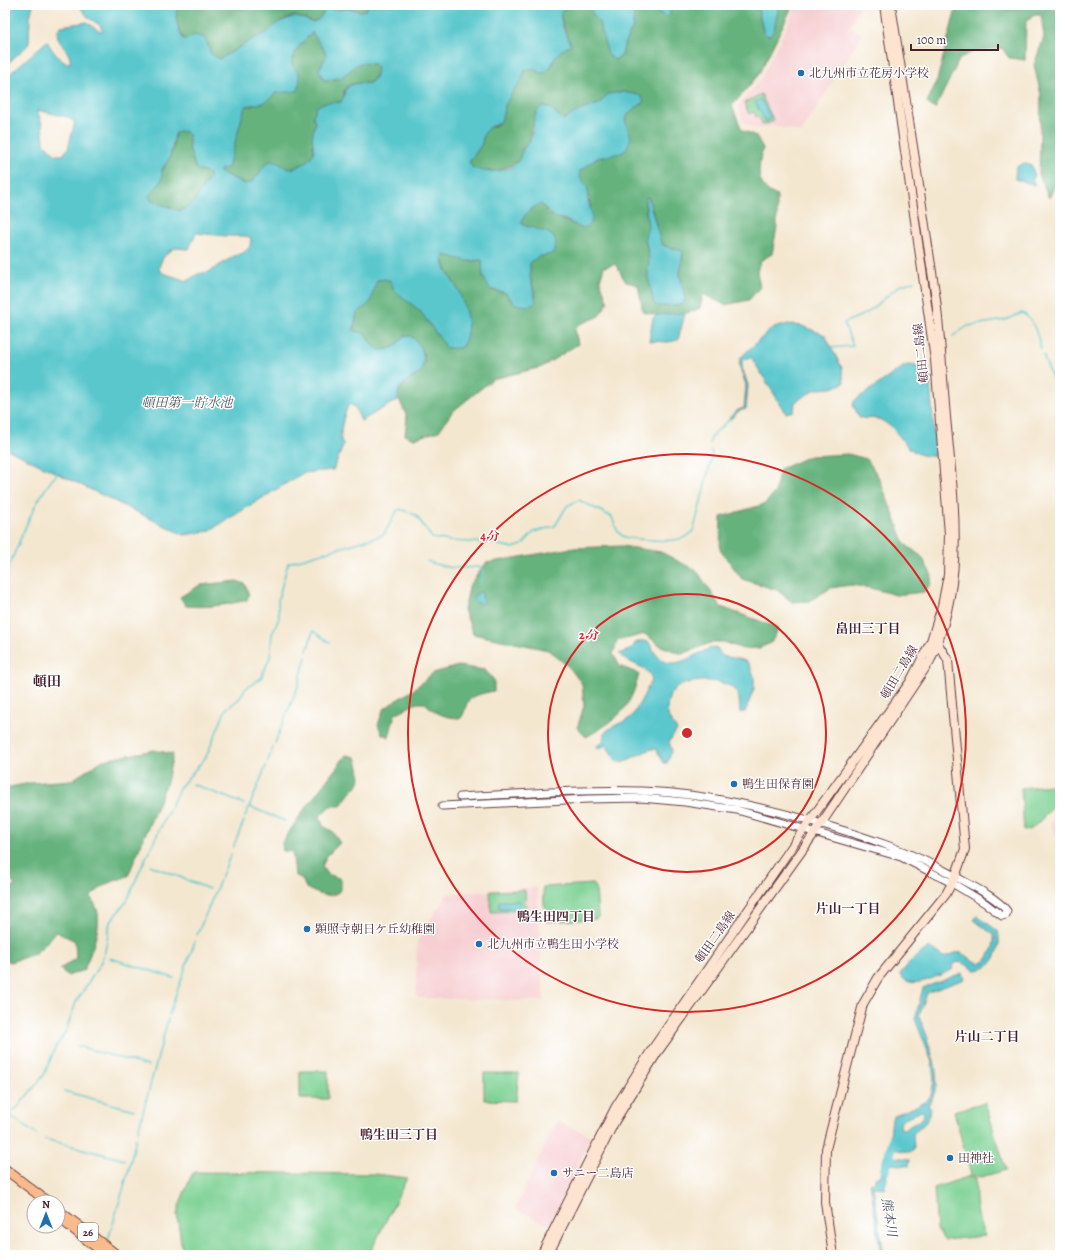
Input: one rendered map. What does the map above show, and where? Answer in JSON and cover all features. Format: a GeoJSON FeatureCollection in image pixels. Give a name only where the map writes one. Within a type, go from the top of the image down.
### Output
{"type":"FeatureCollection","features":[{"type":"Feature","properties":{"kind":"main road","name":"頓田二島線"},"geometry":{"type":"LineString","coordinates":[[541,1255],[615,1108],[651,1051],[810,820],[910,682],[931,641],[942,606],[948,575],[949,534],[935,360],[884,5]]}},
{"type":"Feature","properties":{"kind":"main road","name":"頓田二島線"},"geometry":{"type":"LineString","coordinates":[[548,1255],[615,1121],[657,1054],[821,824],[930,661],[938,644],[952,589],[956,556],[956,533],[935,292],[891,5]]}},
{"type":"Feature","properties":{"kind":"main road"},"geometry":{"type":"LineString","coordinates":[[833,1255],[825,1202],[826,1149],[863,1004],[878,978],[946,894],[954,880],[965,849],[948,660],[938,644]]}},
{"type":"Feature","properties":{"kind":"main road"},"geometry":{"type":"LineString","coordinates":[[5,1169],[38,1194]]}},
{"type":"Feature","properties":{"kind":"main road"},"geometry":{"type":"LineString","coordinates":[[5,1177],[27,1194]]}},
{"type":"Feature","properties":{"kind":"main road","name":"26"},"geometry":{"type":"LineString","coordinates":[[66,1216],[117,1255]]}},
{"type":"Feature","properties":{"kind":"main road","name":"26"},"geometry":{"type":"LineString","coordinates":[[66,1224],[106,1255]]}},
{"type":"Feature","properties":{"kind":"street"},"geometry":{"type":"LineString","coordinates":[[442,806],[641,798],[685,802],[737,810],[901,858],[954,880],[1007,911],[1006,915],[1002,916],[985,902],[954,880],[930,863],[884,843],[810,820],[767,809],[687,795],[641,791],[538,793],[460,797]]}},
{"type":"Feature","properties":{"kind":"shaded area","name":"北九州市立花房小学校"},"geometry":{"type":"Polygon","coordinates":[[[797,5],[861,5],[850,26],[862,34],[801,133],[773,125],[759,129],[744,123],[738,106],[761,79],[797,5]]]}},
{"type":"Feature","properties":{"kind":"shaded area"},"geometry":{"type":"Polygon","coordinates":[[[1060,807],[1060,843],[1050,824],[1060,807]]]}},
{"type":"Feature","properties":{"kind":"shaded area","name":"北九州市立鴨生田小学校"},"geometry":{"type":"Polygon","coordinates":[[[537,887],[544,1001],[418,998],[416,996],[417,941],[447,894],[537,887]]]}},
{"type":"Feature","properties":{"kind":"shaded area","name":"サニー二島店"},"geometry":{"type":"Polygon","coordinates":[[[559,1122],[591,1136],[591,1138],[550,1224],[548,1225],[516,1209],[516,1207],[556,1123],[559,1122]]]}},
{"type":"Feature","properties":{"kind":"green space"},"geometry":{"type":"Polygon","coordinates":[[[179,5],[370,5],[366,10],[362,11],[334,8],[328,10],[312,22],[295,16],[290,17],[277,23],[267,33],[220,59],[211,54],[207,42],[184,39],[176,18],[179,5]]]}},
{"type":"Feature","properties":{"kind":"green space"},"geometry":{"type":"Polygon","coordinates":[[[569,5],[587,5],[599,23],[614,60],[622,56],[625,42],[633,27],[633,15],[636,12],[656,9],[661,15],[671,9],[670,5],[757,5],[763,31],[774,30],[779,5],[793,5],[759,74],[732,106],[742,130],[756,136],[763,148],[759,169],[761,182],[764,187],[777,196],[777,227],[772,254],[760,261],[757,272],[760,287],[749,300],[725,305],[703,294],[700,308],[679,315],[657,315],[643,312],[638,285],[626,282],[615,264],[604,267],[600,280],[608,303],[598,317],[580,324],[575,329],[578,344],[542,367],[493,379],[452,412],[439,431],[413,439],[405,435],[407,417],[398,397],[400,390],[422,368],[424,361],[423,353],[417,342],[410,336],[404,336],[396,346],[379,350],[374,346],[369,338],[353,330],[357,313],[367,305],[377,280],[385,279],[391,281],[394,290],[420,311],[447,348],[460,348],[467,335],[468,328],[466,314],[457,288],[445,266],[443,256],[472,261],[482,260],[483,277],[493,291],[506,293],[512,302],[536,297],[530,277],[530,263],[537,257],[552,254],[555,246],[555,240],[552,236],[542,230],[523,225],[521,223],[522,220],[529,211],[541,204],[549,214],[575,225],[591,208],[587,189],[580,176],[580,171],[597,158],[607,156],[626,125],[628,114],[642,104],[642,97],[623,92],[608,94],[599,104],[576,112],[562,120],[555,114],[540,108],[531,129],[529,144],[523,148],[518,161],[495,171],[478,170],[472,167],[469,163],[482,144],[483,136],[488,128],[497,125],[504,112],[505,105],[521,81],[525,70],[533,68],[541,73],[547,71],[558,54],[568,47],[560,13],[569,5]],[[646,197],[645,204],[648,228],[645,240],[649,258],[648,277],[654,304],[685,300],[680,274],[683,254],[677,248],[670,248],[661,243],[649,198],[646,197]]]}},
{"type":"Feature","properties":{"kind":"green space"},"geometry":{"type":"Polygon","coordinates":[[[957,5],[1060,5],[1060,175],[1049,198],[1039,174],[1041,95],[1034,65],[1044,37],[1041,15],[1035,15],[1026,20],[1025,60],[1009,58],[1002,48],[975,51],[960,58],[935,109],[927,103],[937,80],[957,5]]]}},
{"type":"Feature","properties":{"kind":"green space"},"geometry":{"type":"Polygon","coordinates":[[[312,32],[327,55],[323,61],[326,80],[341,78],[356,65],[361,63],[373,64],[377,67],[377,72],[372,81],[369,83],[350,84],[344,92],[341,102],[317,106],[313,116],[315,122],[312,138],[314,152],[304,164],[296,168],[288,169],[278,163],[270,161],[255,179],[243,184],[220,172],[221,169],[228,168],[245,106],[252,106],[275,93],[298,91],[300,81],[298,72],[293,67],[292,60],[299,47],[312,32]]]}},
{"type":"Feature","properties":{"kind":"green space"},"geometry":{"type":"Polygon","coordinates":[[[761,94],[774,121],[763,125],[758,116],[756,117],[754,112],[749,114],[744,103],[761,94]]]}},
{"type":"Feature","properties":{"kind":"green space"},"geometry":{"type":"Polygon","coordinates":[[[179,131],[185,132],[189,135],[189,148],[196,169],[208,173],[210,177],[194,201],[186,209],[180,211],[149,199],[149,196],[173,150],[175,134],[179,131]]]}},
{"type":"Feature","properties":{"kind":"green space"},"geometry":{"type":"Polygon","coordinates":[[[848,454],[867,459],[879,478],[905,544],[922,557],[932,576],[931,584],[924,592],[896,595],[851,585],[831,588],[809,601],[792,602],[777,590],[742,579],[720,550],[721,517],[765,504],[775,492],[780,469],[810,456],[848,454]]]}},
{"type":"Feature","properties":{"kind":"green space"},"geometry":{"type":"Polygon","coordinates":[[[622,546],[661,552],[697,571],[721,607],[779,628],[771,643],[759,648],[743,649],[724,642],[713,642],[682,654],[661,646],[645,634],[617,641],[613,654],[620,666],[639,674],[627,705],[607,725],[586,737],[577,728],[584,706],[582,684],[569,667],[548,650],[473,634],[464,610],[470,584],[486,563],[572,548],[622,546]]]}},
{"type":"Feature","properties":{"kind":"green space"},"geometry":{"type":"Polygon","coordinates":[[[237,581],[245,584],[249,595],[247,600],[216,606],[194,607],[186,606],[180,597],[200,585],[237,581]]]}},
{"type":"Feature","properties":{"kind":"green space"},"geometry":{"type":"Polygon","coordinates":[[[458,666],[485,670],[494,680],[494,691],[479,694],[472,698],[467,703],[461,718],[445,716],[437,713],[425,703],[417,703],[395,714],[389,737],[382,734],[378,725],[383,710],[413,690],[433,673],[458,666]]]}},
{"type":"Feature","properties":{"kind":"green space"},"geometry":{"type":"Polygon","coordinates":[[[154,750],[173,754],[167,782],[128,876],[106,884],[91,896],[96,906],[99,920],[94,942],[84,970],[68,976],[60,969],[76,958],[75,941],[57,932],[35,954],[10,962],[5,959],[5,892],[15,885],[5,874],[5,846],[8,839],[5,836],[5,788],[30,783],[72,780],[103,760],[154,750]]]}},
{"type":"Feature","properties":{"kind":"green space"},"geometry":{"type":"Polygon","coordinates":[[[346,755],[356,757],[360,775],[357,785],[341,806],[330,806],[320,816],[323,826],[332,831],[340,843],[326,857],[322,867],[328,874],[341,879],[341,890],[332,895],[324,895],[306,888],[302,879],[295,875],[292,851],[283,851],[282,843],[301,814],[346,755]]]}},
{"type":"Feature","properties":{"kind":"green space"},"geometry":{"type":"Polygon","coordinates":[[[1060,784],[1060,793],[1049,810],[1034,827],[1024,831],[1021,788],[1060,784]]]}},
{"type":"Feature","properties":{"kind":"green space"},"geometry":{"type":"Polygon","coordinates":[[[593,884],[596,887],[598,917],[596,919],[545,922],[543,887],[593,884]]]}},
{"type":"Feature","properties":{"kind":"green space"},"geometry":{"type":"Polygon","coordinates":[[[525,890],[526,911],[491,912],[490,891],[525,890]]]}},
{"type":"Feature","properties":{"kind":"green space"},"geometry":{"type":"Polygon","coordinates":[[[300,1071],[328,1071],[328,1099],[300,1099],[300,1071]]]}},
{"type":"Feature","properties":{"kind":"green space"},"geometry":{"type":"Polygon","coordinates":[[[484,1073],[519,1073],[516,1101],[484,1100],[484,1073]]]}},
{"type":"Feature","properties":{"kind":"green space"},"geometry":{"type":"Polygon","coordinates":[[[985,1102],[1006,1170],[981,1177],[971,1175],[954,1111],[985,1102]]]}},
{"type":"Feature","properties":{"kind":"green space"},"geometry":{"type":"Polygon","coordinates":[[[196,1172],[375,1174],[407,1178],[369,1255],[183,1255],[177,1215],[180,1203],[192,1174],[196,1172]]]}},
{"type":"Feature","properties":{"kind":"green space"},"geometry":{"type":"Polygon","coordinates":[[[970,1176],[976,1178],[977,1208],[985,1236],[944,1240],[937,1230],[934,1188],[970,1176]]]}},
{"type":"Feature","properties":{"kind":"water"},"geometry":{"type":"Polygon","coordinates":[[[5,5],[33,5],[30,17],[29,44],[5,66],[5,5]]]}},
{"type":"Feature","properties":{"kind":"water","name":"頓田第一貯水池"},"geometry":{"type":"Polygon","coordinates":[[[78,5],[179,5],[176,18],[183,39],[188,39],[194,35],[205,38],[211,54],[220,59],[258,36],[267,33],[277,23],[295,16],[312,22],[318,20],[327,8],[341,10],[346,8],[359,11],[366,10],[369,5],[569,5],[560,13],[563,28],[570,45],[558,53],[547,71],[541,73],[533,68],[525,70],[521,81],[505,105],[501,122],[488,128],[483,136],[482,144],[469,162],[472,167],[483,171],[502,170],[514,165],[518,161],[523,149],[531,139],[536,113],[543,106],[550,108],[563,120],[576,112],[599,104],[608,94],[623,92],[639,95],[644,100],[627,115],[625,120],[631,137],[626,150],[621,153],[597,158],[580,171],[581,178],[588,189],[588,198],[592,213],[590,224],[581,228],[566,220],[554,217],[541,204],[529,211],[522,220],[521,223],[523,225],[542,230],[552,236],[555,240],[555,246],[552,254],[537,257],[530,263],[530,277],[536,302],[534,304],[527,306],[515,304],[506,293],[490,289],[483,277],[482,260],[468,261],[444,255],[444,264],[459,292],[464,306],[468,328],[467,335],[460,348],[447,348],[420,311],[394,290],[391,281],[385,279],[377,280],[370,303],[357,313],[353,330],[365,334],[379,350],[396,346],[404,336],[411,336],[419,344],[423,353],[423,363],[420,373],[404,383],[399,390],[399,399],[361,421],[355,407],[349,404],[344,417],[341,432],[341,441],[344,444],[333,470],[303,473],[209,531],[184,535],[5,448],[5,78],[47,41],[59,58],[66,63],[70,63],[70,58],[57,35],[58,31],[61,26],[87,22],[98,30],[103,31],[101,26],[89,18],[78,5]],[[312,32],[296,51],[292,60],[293,67],[298,72],[300,81],[298,91],[275,93],[263,103],[245,106],[228,168],[221,169],[220,172],[243,184],[255,179],[270,161],[278,163],[288,169],[296,168],[303,164],[314,152],[312,138],[315,122],[313,116],[317,106],[324,103],[341,102],[345,90],[348,87],[356,84],[370,83],[376,74],[377,67],[373,64],[361,63],[356,65],[341,78],[324,80],[319,70],[327,55],[312,32]],[[37,110],[42,124],[44,143],[56,155],[63,155],[68,148],[75,122],[68,117],[37,110]],[[179,131],[175,134],[170,157],[162,169],[162,178],[160,183],[149,196],[152,201],[180,211],[186,209],[195,201],[210,177],[208,173],[196,169],[189,148],[189,135],[185,132],[179,131]],[[196,233],[189,249],[175,248],[166,254],[162,260],[159,270],[163,273],[187,281],[198,274],[209,272],[234,256],[243,253],[250,247],[251,238],[245,236],[196,233]]]}},
{"type":"Feature","properties":{"kind":"water"},"geometry":{"type":"Polygon","coordinates":[[[587,5],[670,5],[670,15],[665,17],[655,9],[634,13],[633,27],[625,42],[622,56],[614,60],[608,54],[599,23],[587,5]]]}},
{"type":"Feature","properties":{"kind":"water"},"geometry":{"type":"Polygon","coordinates":[[[757,5],[779,5],[774,30],[770,36],[764,34],[757,5]]]}},
{"type":"Feature","properties":{"kind":"water"},"geometry":{"type":"Polygon","coordinates":[[[761,99],[771,118],[765,121],[755,102],[761,99]]]}},
{"type":"Feature","properties":{"kind":"water"},"geometry":{"type":"Polygon","coordinates":[[[1024,163],[1032,166],[1034,174],[1032,179],[1035,185],[1015,179],[1016,167],[1024,163]]]}},
{"type":"Feature","properties":{"kind":"water"},"geometry":{"type":"Polygon","coordinates":[[[648,197],[661,243],[664,246],[683,251],[680,274],[685,300],[681,305],[658,306],[654,304],[648,277],[649,258],[645,237],[648,227],[645,199],[648,197]]]}},
{"type":"Feature","properties":{"kind":"water"},"geometry":{"type":"Polygon","coordinates":[[[685,314],[678,340],[668,342],[649,341],[653,318],[656,315],[685,314]]]}},
{"type":"Feature","properties":{"kind":"water"},"geometry":{"type":"Polygon","coordinates":[[[788,324],[802,326],[825,335],[842,368],[844,383],[832,388],[816,389],[795,402],[794,411],[786,413],[751,357],[742,360],[742,367],[748,385],[746,409],[739,411],[731,419],[729,418],[738,410],[744,408],[746,385],[739,365],[740,358],[771,329],[788,324]]]}},
{"type":"Feature","properties":{"kind":"water"},"geometry":{"type":"Polygon","coordinates":[[[906,365],[926,366],[929,369],[936,456],[925,456],[910,449],[889,425],[881,420],[859,417],[853,405],[854,401],[906,365]]]}},
{"type":"Feature","properties":{"kind":"water"},"geometry":{"type":"Polygon","coordinates":[[[481,591],[484,603],[482,604],[476,602],[472,598],[481,591]]]}},
{"type":"Feature","properties":{"kind":"water"},"geometry":{"type":"Polygon","coordinates":[[[642,641],[649,642],[656,654],[662,660],[670,663],[686,660],[714,647],[717,648],[722,656],[743,660],[748,663],[754,676],[754,689],[745,712],[740,712],[738,695],[731,686],[714,681],[686,684],[673,691],[668,702],[667,709],[670,721],[677,730],[669,742],[672,751],[667,763],[664,763],[656,749],[651,749],[623,762],[617,762],[606,745],[598,749],[597,746],[604,742],[603,737],[608,730],[632,716],[652,679],[646,670],[623,658],[619,654],[632,649],[635,643],[642,641]]]}},
{"type":"Feature","properties":{"kind":"water"},"geometry":{"type":"Polygon","coordinates":[[[499,901],[520,901],[521,908],[499,908],[499,901]]]}},
{"type":"Feature","properties":{"kind":"water"},"geometry":{"type":"Polygon","coordinates":[[[977,916],[998,931],[998,951],[996,957],[988,966],[975,970],[959,962],[953,964],[952,970],[924,981],[910,982],[904,979],[900,974],[913,959],[929,947],[943,957],[954,953],[961,953],[977,962],[984,962],[992,950],[994,935],[974,920],[977,916]]]}},
{"type":"Feature","properties":{"kind":"water"},"geometry":{"type":"Polygon","coordinates":[[[962,973],[964,979],[927,993],[919,1017],[928,1038],[927,1040],[935,1065],[936,1081],[933,1097],[928,1105],[930,1108],[928,1120],[913,1134],[914,1149],[910,1152],[891,1149],[889,1146],[892,1118],[897,1114],[926,1102],[931,1095],[934,1080],[932,1062],[915,1019],[923,988],[962,973]],[[921,1111],[901,1120],[900,1128],[905,1129],[923,1118],[924,1112],[921,1111]]]}},
{"type":"Feature","properties":{"kind":"water"},"geometry":{"type":"Polygon","coordinates":[[[884,1156],[910,1159],[909,1166],[894,1164],[888,1166],[885,1188],[873,1187],[884,1255],[881,1255],[870,1182],[874,1183],[875,1178],[881,1176],[884,1156]]]}},
{"type":"Feature","properties":{"kind":"waterway"},"geometry":{"type":"LineString","coordinates":[[829,348],[853,346],[844,323],[867,313],[899,286],[914,281]]}},
{"type":"Feature","properties":{"kind":"waterway"},"geometry":{"type":"LineString","coordinates":[[953,336],[968,326],[1005,320],[1022,313],[1030,319],[1037,334],[1041,349]]}},
{"type":"Feature","properties":{"kind":"waterway"},"geometry":{"type":"LineString","coordinates":[[1043,355],[1055,385],[1060,381]]}},
{"type":"Feature","properties":{"kind":"waterway"},"geometry":{"type":"LineString","coordinates":[[710,443],[711,437],[731,418]]}},
{"type":"Feature","properties":{"kind":"waterway"},"geometry":{"type":"LineString","coordinates":[[5,1111],[13,1111],[17,1108],[44,1075],[55,1048],[66,1031],[76,1002],[100,964],[105,951],[110,922],[127,901],[141,868],[180,787],[206,757],[226,709],[239,699],[245,689],[261,678],[270,657],[272,634],[279,618],[278,600],[288,563],[380,536],[384,534],[397,511],[400,509],[416,515],[432,538],[450,541],[491,543],[513,548],[522,545],[534,532],[555,526],[567,506],[579,500],[612,517],[618,532],[627,538],[664,541],[682,538],[689,535],[694,529],[712,457],[711,450]]}},
{"type":"Feature","properties":{"kind":"waterway"},"geometry":{"type":"LineString","coordinates":[[5,574],[34,508],[41,495],[58,473]]}},
{"type":"Feature","properties":{"kind":"waterway"},"geometry":{"type":"LineString","coordinates":[[427,561],[447,567],[480,567],[483,571],[480,583]]}},
{"type":"Feature","properties":{"kind":"waterway"},"geometry":{"type":"LineString","coordinates":[[307,651],[313,631],[330,643]]}},
{"type":"Feature","properties":{"kind":"waterway"},"geometry":{"type":"LineString","coordinates":[[275,743],[298,686],[306,657]]}},
{"type":"Feature","properties":{"kind":"waterway"},"geometry":{"type":"LineString","coordinates":[[268,761],[273,747]]}},
{"type":"Feature","properties":{"kind":"waterway"},"geometry":{"type":"LineString","coordinates":[[245,817],[266,766]]}},
{"type":"Feature","properties":{"kind":"waterway"},"geometry":{"type":"LineString","coordinates":[[192,784],[244,804]]}},
{"type":"Feature","properties":{"kind":"waterway"},"geometry":{"type":"LineString","coordinates":[[250,807],[285,821]]}},
{"type":"Feature","properties":{"kind":"waterway"},"geometry":{"type":"LineString","coordinates":[[233,847],[244,821]]}},
{"type":"Feature","properties":{"kind":"waterway"},"geometry":{"type":"LineString","coordinates":[[197,935],[231,854]]}},
{"type":"Feature","properties":{"kind":"waterway"},"geometry":{"type":"LineString","coordinates":[[150,865],[209,889]]}},
{"type":"Feature","properties":{"kind":"waterway"},"geometry":{"type":"LineString","coordinates":[[169,1014],[195,941]]}},
{"type":"Feature","properties":{"kind":"waterway"},"geometry":{"type":"LineString","coordinates":[[110,958],[174,978]]}},
{"type":"Feature","properties":{"kind":"waterway"},"geometry":{"type":"LineString","coordinates":[[138,1131],[168,1019]]}},
{"type":"Feature","properties":{"kind":"waterway"},"geometry":{"type":"LineString","coordinates":[[77,1046],[148,1066]]}},
{"type":"Feature","properties":{"kind":"waterway"},"geometry":{"type":"LineString","coordinates":[[64,1091],[134,1110]]}},
{"type":"Feature","properties":{"kind":"waterway"},"geometry":{"type":"LineString","coordinates":[[5,1112],[37,1135]]}},
{"type":"Feature","properties":{"kind":"waterway","name":"熊本川"},"geometry":{"type":"LineString","coordinates":[[885,1169],[895,1136]]}},
{"type":"Feature","properties":{"kind":"waterway"},"geometry":{"type":"LineString","coordinates":[[108,1240],[128,1173],[136,1138]]}},
{"type":"Feature","properties":{"kind":"waterway"},"geometry":{"type":"LineString","coordinates":[[45,1139],[125,1160]]}},
{"type":"Feature","properties":{"kind":"place","name":"北九州市立花房小学校"},"geometry":{"type":"Point","coordinates":[801,73]}},
{"type":"Feature","properties":{"kind":"place","name":"鴨生田保育園"},"geometry":{"type":"Point","coordinates":[734,784]}},
{"type":"Feature","properties":{"kind":"place","name":"顕照寺朝日ケ丘幼稚園"},"geometry":{"type":"Point","coordinates":[307,929]}},
{"type":"Feature","properties":{"kind":"place","name":"北九州市立鴨生田小学校"},"geometry":{"type":"Point","coordinates":[479,944]}},
{"type":"Feature","properties":{"kind":"place","name":"田神社"},"geometry":{"type":"Point","coordinates":[950,1158]}},
{"type":"Feature","properties":{"kind":"place","name":"サニー二島店"},"geometry":{"type":"Point","coordinates":[554,1173]}},
{"type":"Feature","properties":{"kind":"district","name":"畠田三丁目"},"geometry":{"type":"Point","coordinates":[868,628]}},
{"type":"Feature","properties":{"kind":"district","name":"頓田"},"geometry":{"type":"Point","coordinates":[47,681]}},
{"type":"Feature","properties":{"kind":"district","name":"片山一丁目"},"geometry":{"type":"Point","coordinates":[848,908]}},
{"type":"Feature","properties":{"kind":"district","name":"鴨生田四丁目"},"geometry":{"type":"Point","coordinates":[556,916]}},
{"type":"Feature","properties":{"kind":"district","name":"片山二丁目"},"geometry":{"type":"Point","coordinates":[987,1036]}},
{"type":"Feature","properties":{"kind":"district","name":"鴨生田三丁目"},"geometry":{"type":"Point","coordinates":[399,1134]}}]}
